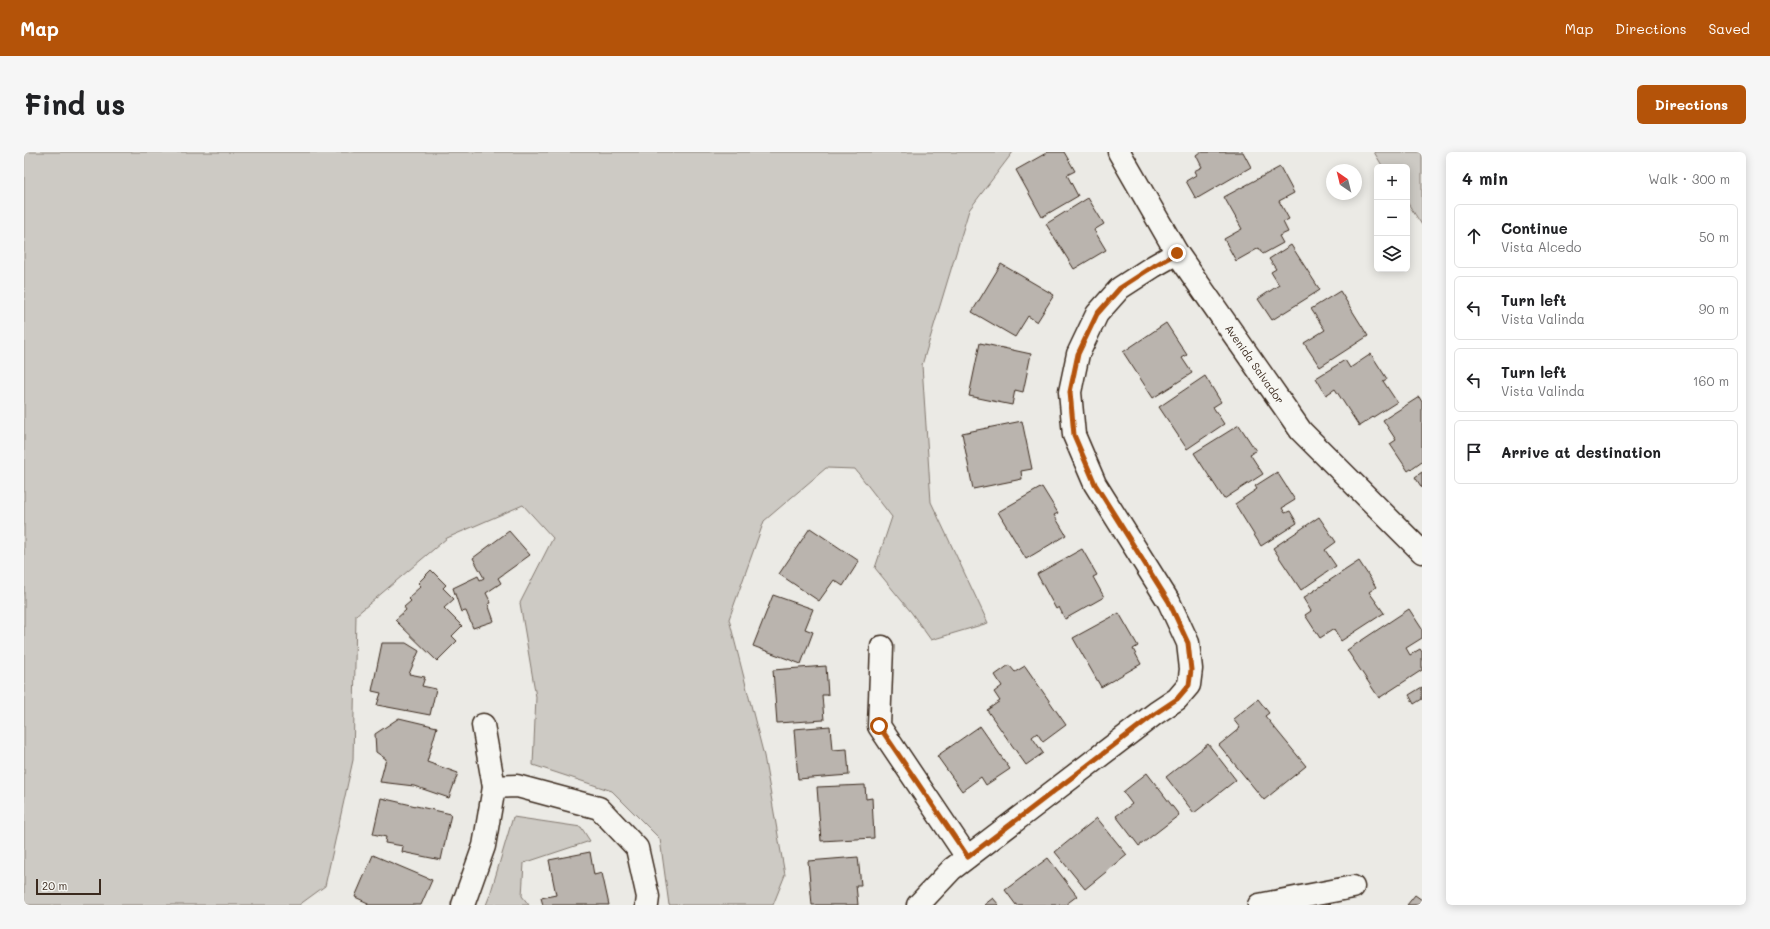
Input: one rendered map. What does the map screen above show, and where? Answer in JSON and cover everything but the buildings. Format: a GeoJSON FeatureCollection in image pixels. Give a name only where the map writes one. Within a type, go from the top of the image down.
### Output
{"type":"FeatureCollection","features":[{"type":"Feature","properties":{"kind":"street","name":"Avenida Salvador"},"geometry":{"type":"LineString","coordinates":[[1119,152],[1177,253],[1301,431],[1422,552]]}},
{"type":"Feature","properties":{"kind":"street"},"geometry":{"type":"LineString","coordinates":[[918,905],[952,869],[1156,713],[1177,699],[1189,685],[1191,670],[1188,643],[1169,602],[1095,484],[1074,435],[1070,392],[1078,354],[1097,314],[1120,288],[1177,253]]}},
{"type":"Feature","properties":{"kind":"street"},"geometry":{"type":"LineString","coordinates":[[882,647],[879,726],[968,857]]}},
{"type":"Feature","properties":{"kind":"street"},"geometry":{"type":"LineString","coordinates":[[463,905],[484,846],[494,787],[483,725]]}},
{"type":"Feature","properties":{"kind":"street"},"geometry":{"type":"LineString","coordinates":[[494,787],[518,786],[599,808],[637,848],[648,897],[646,905]]}},
{"type":"Feature","properties":{"kind":"street"},"geometry":{"type":"LineString","coordinates":[[1259,905],[1353,887]]}},
{"type":"Feature","properties":{"kind":"shaded area"},"geometry":{"type":"Polygon","coordinates":[[[24,152],[1013,152],[969,210],[922,365],[931,502],[988,623],[931,640],[911,612],[875,568],[892,517],[855,469],[826,468],[764,521],[729,619],[764,756],[785,875],[773,905],[669,905],[660,839],[612,791],[533,765],[536,697],[520,603],[553,538],[523,505],[447,538],[356,615],[353,760],[325,886],[299,905],[24,905],[24,152]]]}},
{"type":"Feature","properties":{"kind":"shaded area"},"geometry":{"type":"Polygon","coordinates":[[[1374,152],[1422,152],[1422,225],[1410,207],[1410,164],[1381,164],[1374,152]]]}},
{"type":"Feature","properties":{"kind":"shaded area"},"geometry":{"type":"Polygon","coordinates":[[[513,817],[581,827],[590,841],[524,863],[522,896],[529,905],[486,905],[490,895],[513,817]]]}},
{"type":"Feature","properties":{"kind":"route"},"geometry":{"type":"LineString","coordinates":[[879,726],[968,857],[1156,713],[1177,699],[1189,685],[1191,670],[1188,643],[1169,602],[1095,484],[1074,435],[1070,392],[1078,354],[1097,314],[1120,288],[1177,253]]}}]}
